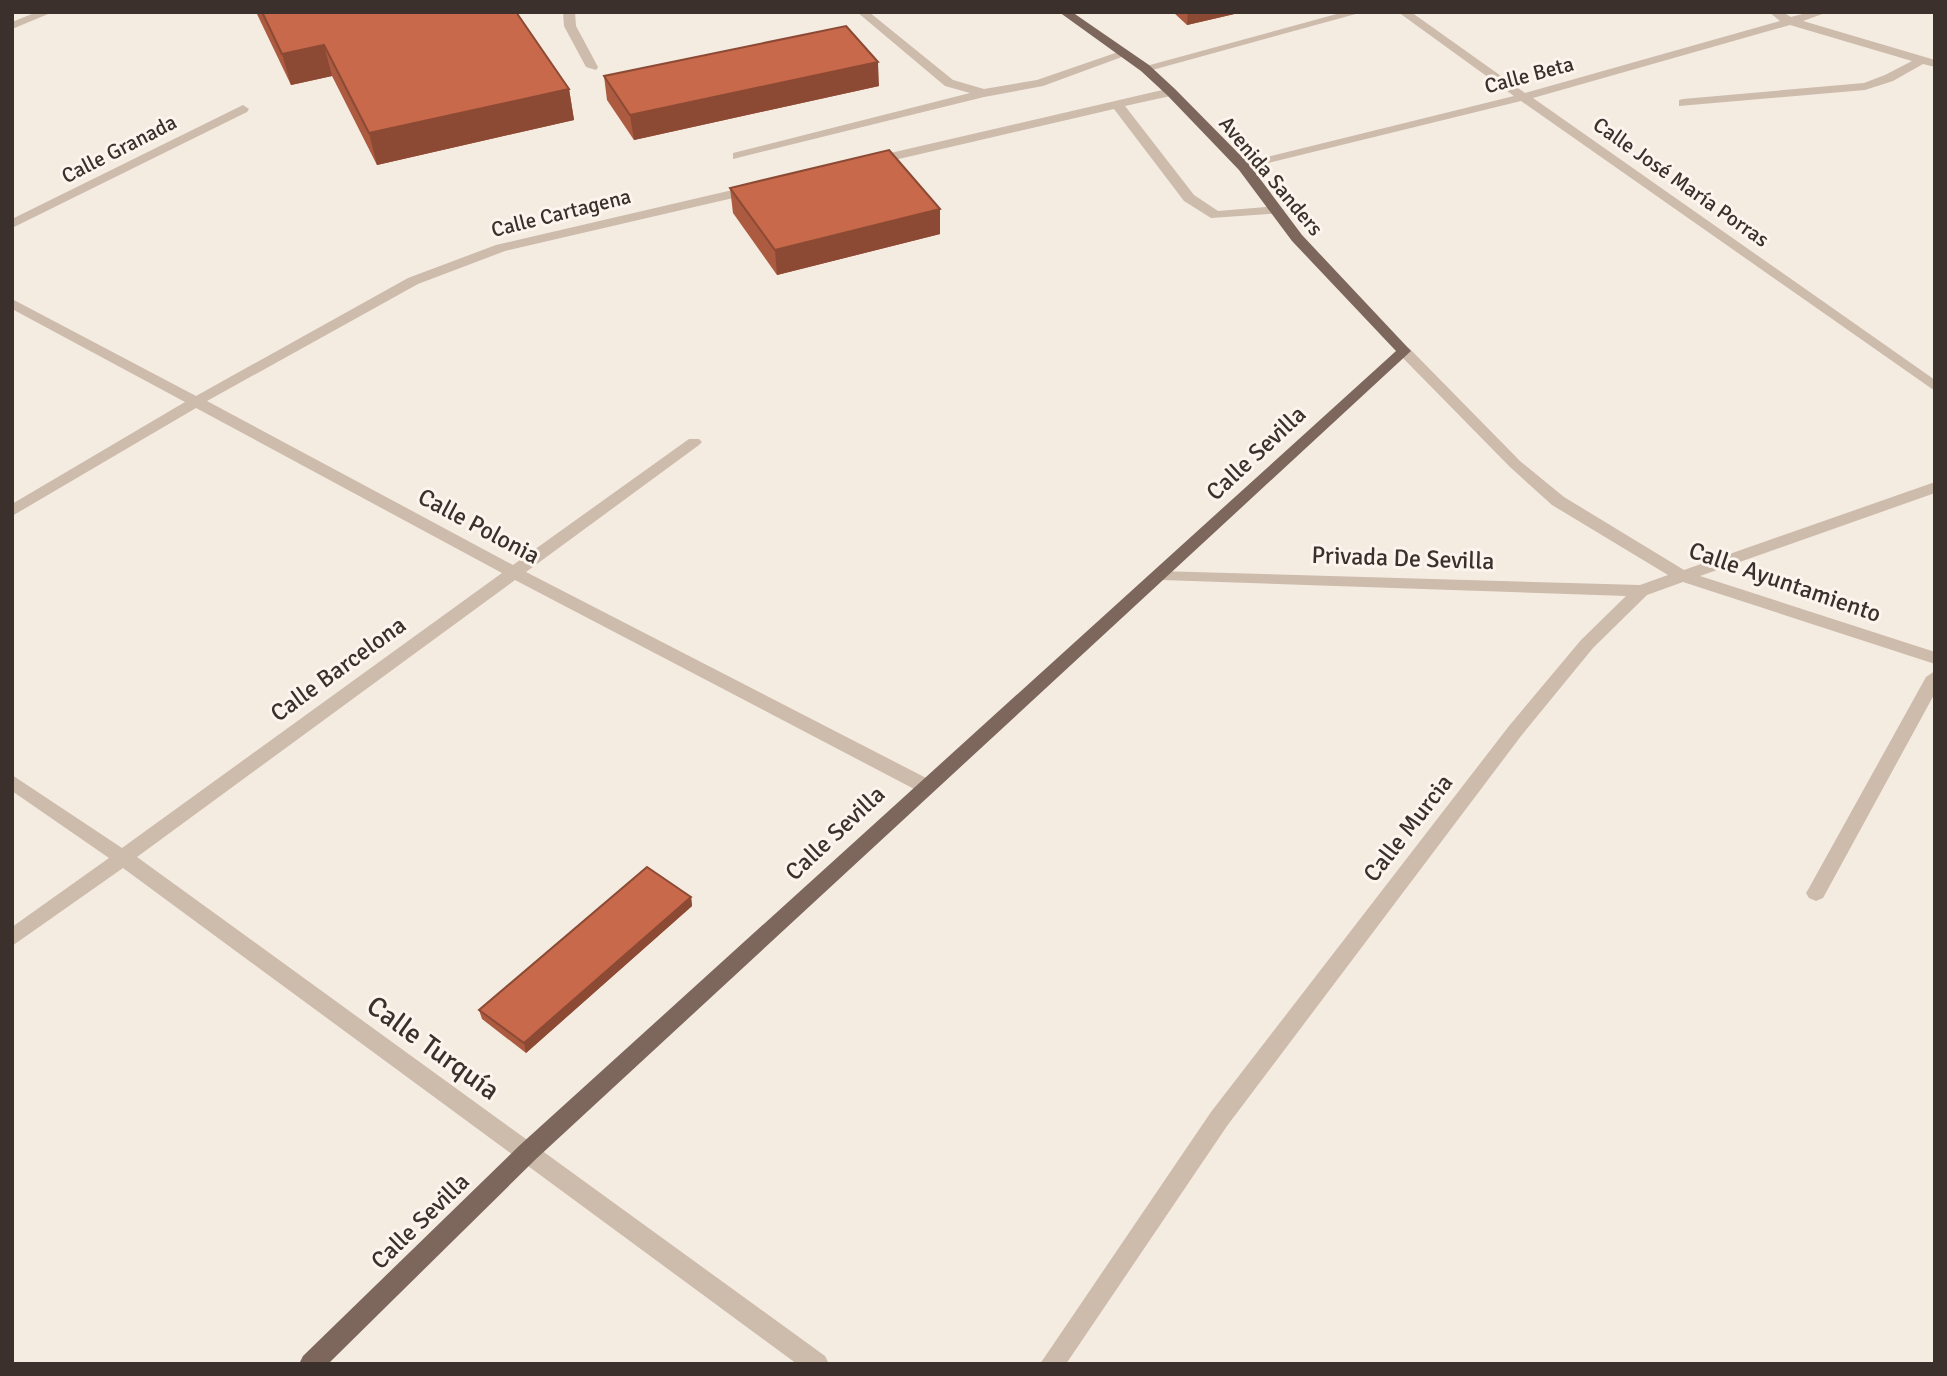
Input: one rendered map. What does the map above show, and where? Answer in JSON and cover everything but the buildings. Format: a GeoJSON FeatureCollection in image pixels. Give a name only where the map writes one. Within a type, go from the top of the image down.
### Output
{"type":"FeatureCollection","features":[{"type":"Feature","properties":{"kind":"main road","name":"Avenida Sanders"},"geometry":{"type":"LineString","coordinates":[[1064,12],[1145,68],[1171,92],[1244,167],[1297,238],[1404,351]]}},
{"type":"Feature","properties":{"kind":"main road","name":"Calle Sevilla"},"geometry":{"type":"LineString","coordinates":[[311,1364],[528,1152],[925,786],[1163,575],[1404,351]]}},
{"type":"Feature","properties":{"kind":"street"},"geometry":{"type":"LineString","coordinates":[[12,26],[48,12]]}},
{"type":"Feature","properties":{"kind":"street"},"geometry":{"type":"LineString","coordinates":[[569,12],[570,26],[592,67]]}},
{"type":"Feature","properties":{"kind":"street"},"geometry":{"type":"LineString","coordinates":[[862,12],[949,83],[984,93]]}},
{"type":"Feature","properties":{"kind":"street"},"geometry":{"type":"LineString","coordinates":[[1145,68],[1358,12]]}},
{"type":"Feature","properties":{"kind":"street","name":"Calle José María Porras"},"geometry":{"type":"LineString","coordinates":[[1403,12],[1935,387]]}},
{"type":"Feature","properties":{"kind":"street"},"geometry":{"type":"LineString","coordinates":[[1774,12],[1789,21],[1935,64]]}},
{"type":"Feature","properties":{"kind":"street","name":"Calle Beta"},"geometry":{"type":"LineString","coordinates":[[1244,167],[1524,97],[1823,12]]}},
{"type":"Feature","properties":{"kind":"street"},"geometry":{"type":"LineString","coordinates":[[737,156],[984,93],[1039,83],[1124,54]]}},
{"type":"Feature","properties":{"kind":"street"},"geometry":{"type":"LineString","coordinates":[[1683,103],[1865,86],[1889,78],[1920,61]]}},
{"type":"Feature","properties":{"kind":"street"},"geometry":{"type":"LineString","coordinates":[[858,164],[1171,92]]}},
{"type":"Feature","properties":{"kind":"street"},"geometry":{"type":"LineString","coordinates":[[1117,104],[1189,198],[1216,215],[1277,210]]}},
{"type":"Feature","properties":{"kind":"street","name":"Calle Granada"},"geometry":{"type":"LineString","coordinates":[[12,224],[243,109]]}},
{"type":"Feature","properties":{"kind":"street","name":"Calle Cartagena"},"geometry":{"type":"LineString","coordinates":[[12,511],[195,402],[413,281],[501,248],[763,187]]}},
{"type":"Feature","properties":{"kind":"street","name":"Calle Polonia"},"geometry":{"type":"LineString","coordinates":[[12,303],[513,572],[925,786]]}},
{"type":"Feature","properties":{"kind":"street","name":"Calle Ayuntamiento"},"geometry":{"type":"LineString","coordinates":[[1404,351],[1515,464],[1558,501],[1680,575],[1935,658]]}},
{"type":"Feature","properties":{"kind":"street","name":"Calle Barcelona"},"geometry":{"type":"LineString","coordinates":[[12,938],[694,442]]}},
{"type":"Feature","properties":{"kind":"street","name":"Calle Murcia"},"geometry":{"type":"LineString","coordinates":[[1052,1364],[1219,1119],[1349,947],[1587,644],[1641,591],[1935,487]]}},
{"type":"Feature","properties":{"kind":"street","name":"Privada De Sevilla"},"geometry":{"type":"LineString","coordinates":[[1163,575],[1641,591]]}},
{"type":"Feature","properties":{"kind":"street"},"geometry":{"type":"LineString","coordinates":[[1816,893],[1935,677]]}},
{"type":"Feature","properties":{"kind":"street","name":"Calle Turquía"},"geometry":{"type":"LineString","coordinates":[[12,782],[122,857],[817,1364]]}}]}
